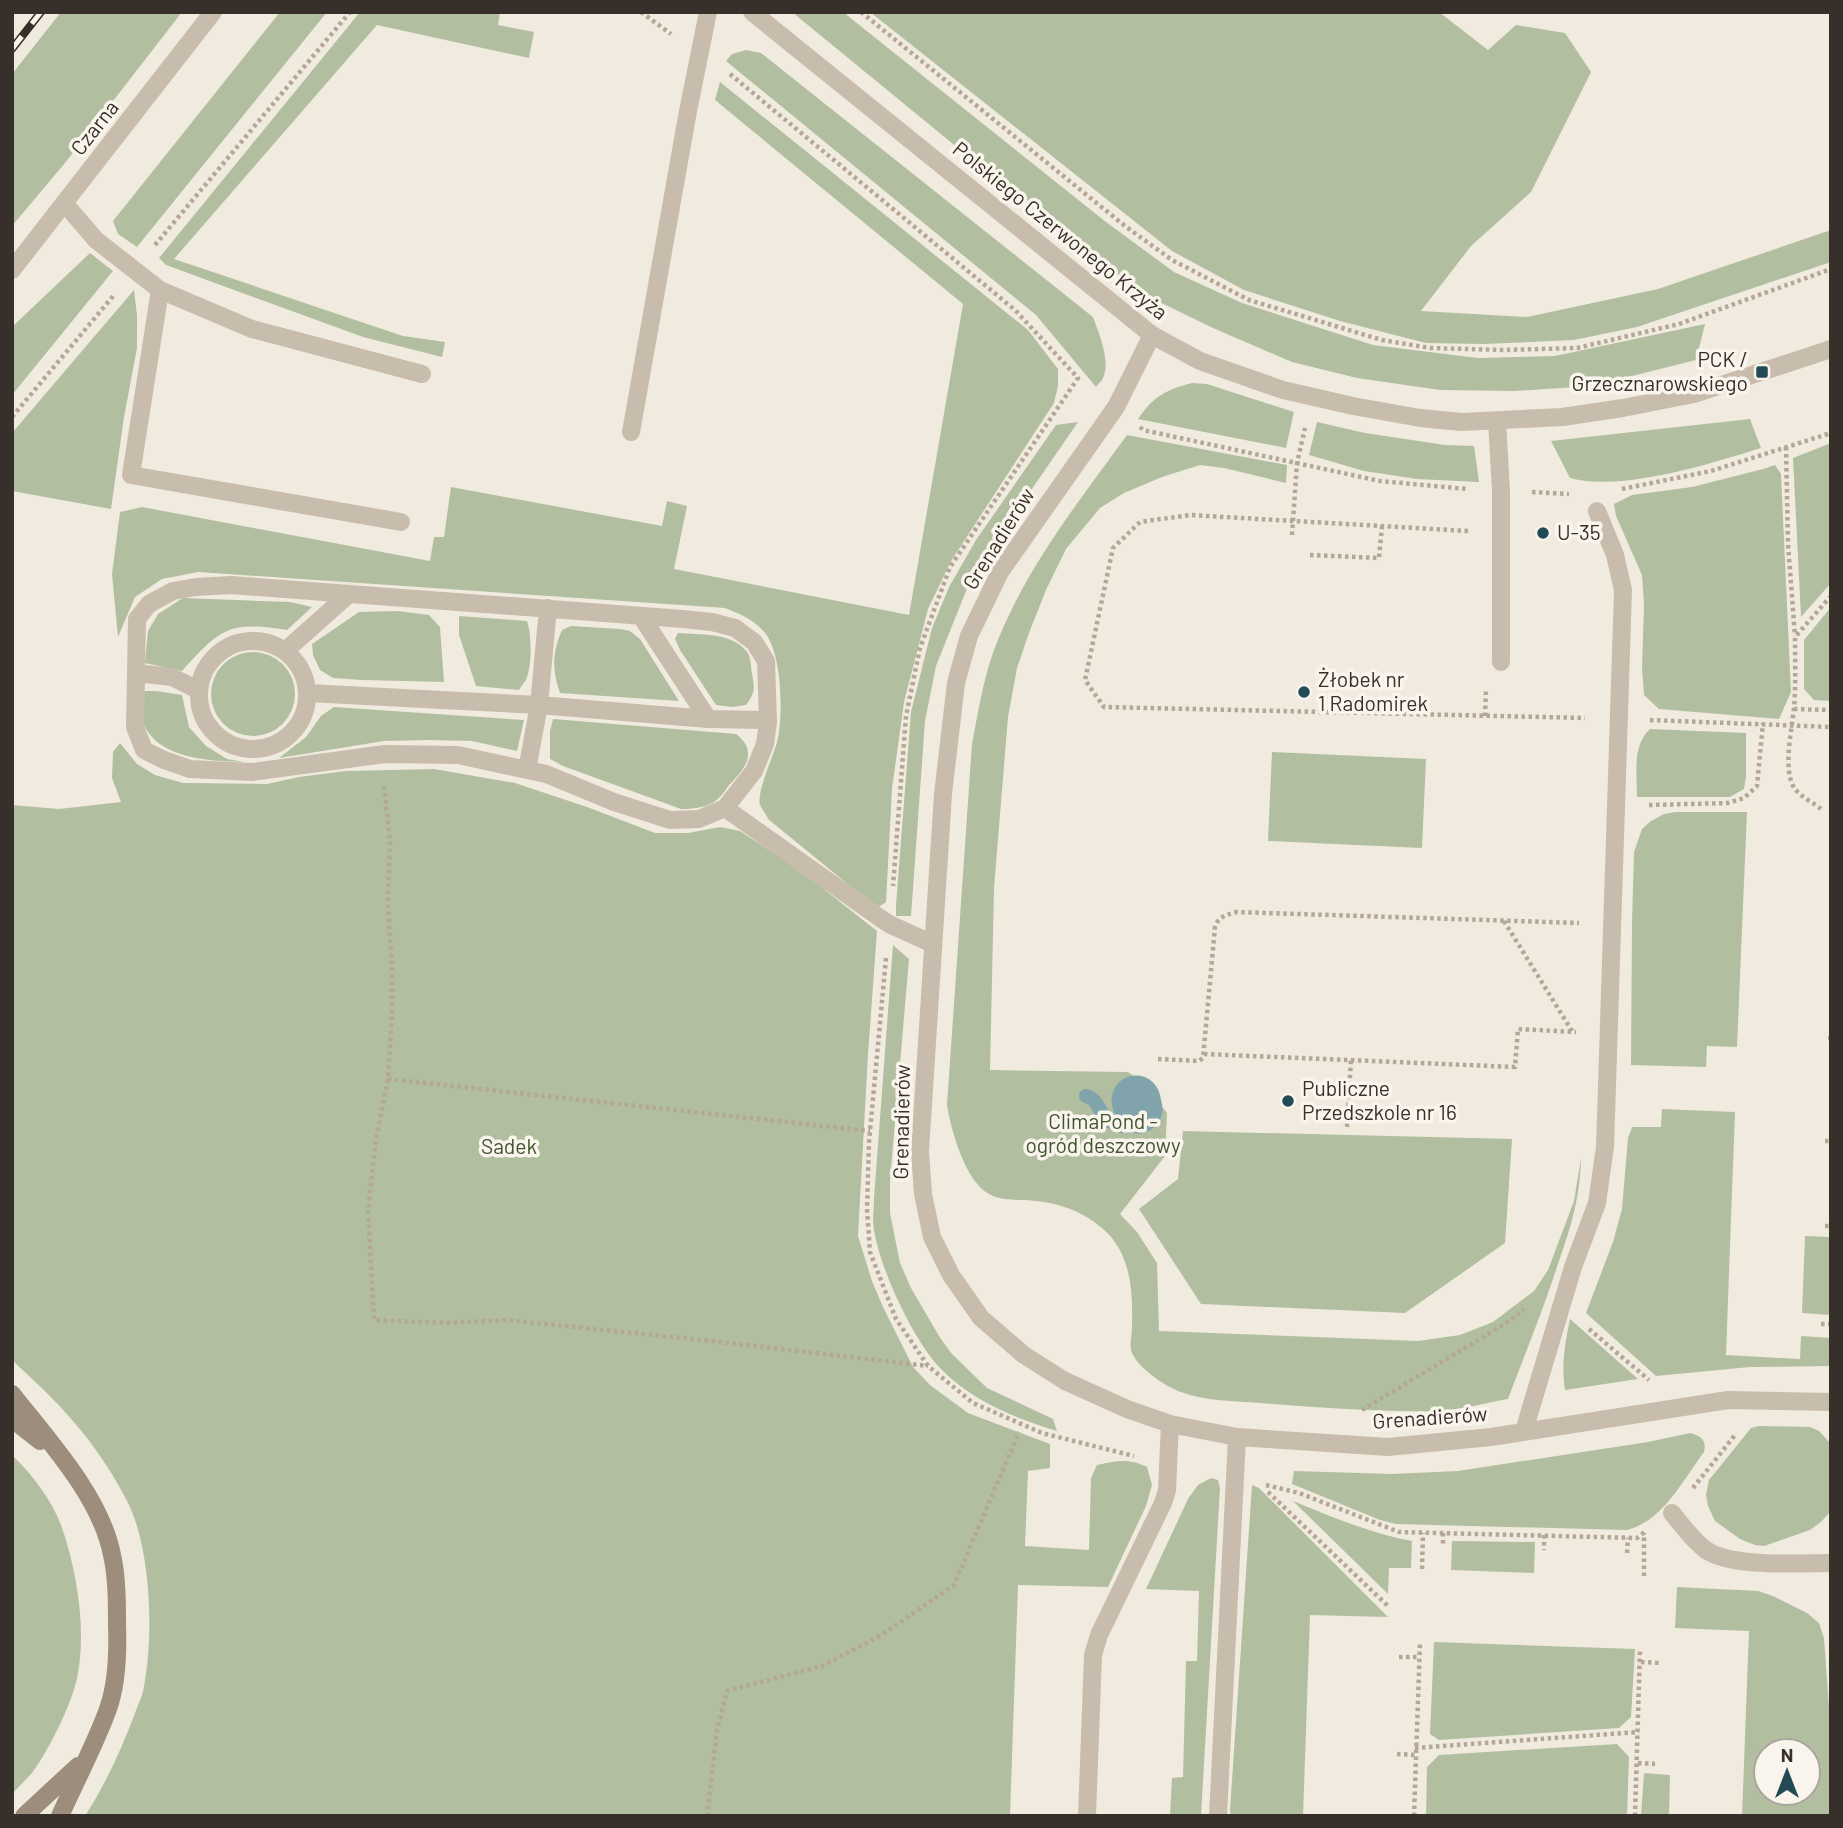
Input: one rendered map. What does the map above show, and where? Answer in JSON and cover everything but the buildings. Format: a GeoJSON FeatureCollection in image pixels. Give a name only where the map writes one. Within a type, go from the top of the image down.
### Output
{"type":"FeatureCollection","features":[{"type":"Feature","properties":{"kind":"main road"},"geometry":{"type":"LineString","coordinates":[[12,1394],[89,1499],[104,1526],[113,1556],[118,1655],[109,1707],[60,1816]]}},
{"type":"Feature","properties":{"kind":"main road"},"geometry":{"type":"LineString","coordinates":[[12,1419],[62,1459]]}},
{"type":"Feature","properties":{"kind":"main road"},"geometry":{"type":"LineString","coordinates":[[24,1816],[86,1759]]}},
{"type":"Feature","properties":{"kind":"main road"},"geometry":{"type":"LineString","coordinates":[[50,1816],[86,1759]]}},
{"type":"Feature","properties":{"kind":"street","name":"Czarna"},"geometry":{"type":"LineString","coordinates":[[12,270],[213,12]]}},
{"type":"Feature","properties":{"kind":"street"},"geometry":{"type":"LineString","coordinates":[[631,432],[708,12]]}},
{"type":"Feature","properties":{"kind":"street","name":"Polskiego Czerwonego Krzyża"},"geometry":{"type":"LineString","coordinates":[[752,12],[1152,335],[1200,361],[1283,390],[1420,418],[1461,422],[1562,417],[1694,394],[1831,349]]}},
{"type":"Feature","properties":{"kind":"street"},"geometry":{"type":"LineString","coordinates":[[65,204],[96,240],[160,290],[252,330],[422,374]]}},
{"type":"Feature","properties":{"kind":"street"},"geometry":{"type":"LineString","coordinates":[[160,290],[131,475],[401,522]]}},
{"type":"Feature","properties":{"kind":"street","name":"Grenadierów"},"geometry":{"type":"LineString","coordinates":[[1152,335],[1116,407],[1000,572],[969,636],[956,683],[943,794],[920,1151],[923,1194],[932,1237],[951,1275],[981,1318],[1024,1355],[1065,1381],[1126,1409],[1170,1424],[1237,1437],[1388,1447],[1491,1437],[1728,1400],[1831,1402]]}},
{"type":"Feature","properties":{"kind":"street"},"geometry":{"type":"LineString","coordinates":[[1497,421],[1501,491],[1501,662]]}},
{"type":"Feature","properties":{"kind":"street"},"geometry":{"type":"LineString","coordinates":[[1524,1432],[1573,1267],[1597,1203],[1605,1147],[1623,590],[1615,555],[1597,511]]}},
{"type":"Feature","properties":{"kind":"street"},"geometry":{"type":"LineString","coordinates":[[231,585],[548,608],[712,622],[735,628],[754,642],[766,661],[768,720],[765,744],[754,771],[724,808],[699,820],[670,820],[614,802],[546,774],[458,755],[385,754],[252,772],[190,769],[144,750],[135,727],[137,619],[149,604],[173,591],[231,585]]}},
{"type":"Feature","properties":{"kind":"street"},"geometry":{"type":"LineString","coordinates":[[285,651],[349,594]]}},
{"type":"Feature","properties":{"kind":"street"},"geometry":{"type":"LineString","coordinates":[[527,770],[539,705],[548,608]]}},
{"type":"Feature","properties":{"kind":"street"},"geometry":{"type":"LineString","coordinates":[[641,615],[708,719]]}},
{"type":"Feature","properties":{"kind":"street"},"geometry":{"type":"LineString","coordinates":[[242,641],[264,641],[285,651],[292,656],[306,679],[306,712],[298,727],[284,741],[255,750],[239,748],[222,741],[204,721],[200,709],[198,690],[206,666],[224,648],[242,641]]}},
{"type":"Feature","properties":{"kind":"street"},"geometry":{"type":"LineString","coordinates":[[136,673],[173,677],[198,690]]}},
{"type":"Feature","properties":{"kind":"street"},"geometry":{"type":"LineString","coordinates":[[308,693],[539,705],[708,719],[768,720]]}},
{"type":"Feature","properties":{"kind":"street"},"geometry":{"type":"LineString","coordinates":[[724,808],[889,924],[933,944]]}},
{"type":"Feature","properties":{"kind":"street"},"geometry":{"type":"LineString","coordinates":[[1087,1816],[1093,1655],[1099,1635],[1163,1503],[1167,1490],[1170,1424]]}},
{"type":"Feature","properties":{"kind":"street"},"geometry":{"type":"LineString","coordinates":[[1218,1816],[1237,1437]]}},
{"type":"Feature","properties":{"kind":"street"},"geometry":{"type":"LineString","coordinates":[[1672,1514],[1704,1549],[1717,1556],[1768,1563],[1831,1563]]}},
{"type":"Feature","properties":{"kind":"path"},"geometry":{"type":"LineString","coordinates":[[12,418],[351,12]]}},
{"type":"Feature","properties":{"kind":"path"},"geometry":{"type":"LineString","coordinates":[[862,12],[1125,226],[1172,260],[1249,300],[1382,340],[1430,348],[1577,348],[1679,324],[1831,269]]}},
{"type":"Feature","properties":{"kind":"path"},"geometry":{"type":"LineString","coordinates":[[1078,378],[1143,429],[1380,481],[1501,491],[1581,494]]}},
{"type":"Feature","properties":{"kind":"path"},"geometry":{"type":"LineString","coordinates":[[1292,535],[1297,463],[1312,397]]}},
{"type":"Feature","properties":{"kind":"path"},"geometry":{"type":"LineString","coordinates":[[1613,491],[1711,471],[1831,433]]}},
{"type":"Feature","properties":{"kind":"path"},"geometry":{"type":"LineString","coordinates":[[1786,447],[1788,544],[1795,637],[1790,769],[1796,790],[1821,808]]}},
{"type":"Feature","properties":{"kind":"path"},"geometry":{"type":"LineString","coordinates":[[1472,531],[1190,515],[1140,522],[1113,548],[1085,680],[1104,707],[1485,716],[1486,683]]}},
{"type":"Feature","properties":{"kind":"path"},"geometry":{"type":"LineString","coordinates":[[1310,555],[1379,558],[1382,526]]}},
{"type":"Feature","properties":{"kind":"path"},"geometry":{"type":"LineString","coordinates":[[1795,637],[1831,596]]}},
{"type":"Feature","properties":{"kind":"path"},"geometry":{"type":"LineString","coordinates":[[1794,709],[1831,710]]}},
{"type":"Feature","properties":{"kind":"path"},"geometry":{"type":"LineString","coordinates":[[1616,805],[1728,803],[1744,798],[1757,786],[1763,723]]}},
{"type":"Feature","properties":{"kind":"path"},"geometry":{"type":"LineString","coordinates":[[1812,726],[1831,727]]}},
{"type":"Feature","properties":{"kind":"path"},"geometry":{"type":"LineString","coordinates":[[385,754],[384,791],[390,842],[388,905],[391,1013],[388,1079],[376,1139],[368,1211],[374,1320],[445,1323],[507,1320],[928,1366]]}},
{"type":"Feature","properties":{"kind":"path"},"geometry":{"type":"LineString","coordinates":[[1158,1059],[1199,1061],[1203,1058],[1214,927],[1216,921],[1226,915],[1236,912],[1579,923]]}},
{"type":"Feature","properties":{"kind":"path"},"geometry":{"type":"LineString","coordinates":[[1504,920],[1572,1031]]}},
{"type":"Feature","properties":{"kind":"path"},"geometry":{"type":"LineString","coordinates":[[1204,1054],[1515,1067],[1518,1029],[1609,1034]]}},
{"type":"Feature","properties":{"kind":"path"},"geometry":{"type":"LineString","coordinates":[[1347,1127],[1352,1059]]}},
{"type":"Feature","properties":{"kind":"path"},"geometry":{"type":"LineString","coordinates":[[388,1079],[870,1131]]}},
{"type":"Feature","properties":{"kind":"path"},"geometry":{"type":"LineString","coordinates":[[1352,1416],[1511,1320],[1537,1298],[1562,1306],[1654,1384],[1641,1386]]}},
{"type":"Feature","properties":{"kind":"path"},"geometry":{"type":"LineString","coordinates":[[1821,1324],[1831,1324]]}},
{"type":"Feature","properties":{"kind":"path"},"geometry":{"type":"LineString","coordinates":[[1388,1606],[1259,1484],[1299,1493],[1399,1532],[1637,1538],[1677,1510],[1762,1401]]}},
{"type":"Feature","properties":{"kind":"path"},"geometry":{"type":"LineString","coordinates":[[707,1816],[717,1730],[727,1691],[822,1666],[880,1636],[954,1585],[1019,1432]]}},
{"type":"Feature","properties":{"kind":"path"},"geometry":{"type":"LineString","coordinates":[[1644,1532],[1644,1576]]}},
{"type":"Feature","properties":{"kind":"path"},"geometry":{"type":"LineString","coordinates":[[1422,1569],[1423,1533]]}},
{"type":"Feature","properties":{"kind":"path"},"geometry":{"type":"LineString","coordinates":[[1443,1533],[1443,1547]]}},
{"type":"Feature","properties":{"kind":"path"},"geometry":{"type":"LineString","coordinates":[[1544,1535],[1544,1550]]}},
{"type":"Feature","properties":{"kind":"path"},"geometry":{"type":"LineString","coordinates":[[1627,1553],[1628,1538]]}},
{"type":"Feature","properties":{"kind":"path"},"geometry":{"type":"LineString","coordinates":[[1414,1816],[1420,1642]]}},
{"type":"Feature","properties":{"kind":"path"},"geometry":{"type":"LineString","coordinates":[[1635,1816],[1640,1649]]}},
{"type":"Feature","properties":{"kind":"path"},"geometry":{"type":"LineString","coordinates":[[1399,1657],[1419,1657]]}},
{"type":"Feature","properties":{"kind":"path"},"geometry":{"type":"LineString","coordinates":[[1641,1662],[1661,1663]]}},
{"type":"Feature","properties":{"kind":"path"},"geometry":{"type":"LineString","coordinates":[[1415,1748],[1639,1732]]}},
{"type":"Feature","properties":{"kind":"path"},"geometry":{"type":"LineString","coordinates":[[1397,1754],[1416,1755]]}},
{"type":"Feature","properties":{"kind":"path"},"geometry":{"type":"LineString","coordinates":[[1637,1763],[1655,1764]]}},
{"type":"Feature","properties":{"kind":"green space"},"geometry":{"type":"Polygon","coordinates":[[[61,12],[182,12],[65,163],[12,226],[12,74],[61,12]]]}},
{"type":"Feature","properties":{"kind":"green space"},"geometry":{"type":"Polygon","coordinates":[[[280,12],[327,12],[137,247],[118,234],[113,221],[280,12]]]}},
{"type":"Feature","properties":{"kind":"green space"},"geometry":{"type":"Polygon","coordinates":[[[360,12],[500,12],[498,25],[534,32],[529,58],[377,25],[174,259],[403,336],[445,342],[442,357],[363,337],[166,265],[159,258],[360,12]]]}},
{"type":"Feature","properties":{"kind":"green space"},"geometry":{"type":"Polygon","coordinates":[[[792,12],[843,12],[1106,222],[1174,272],[1242,303],[1373,345],[1478,358],[1555,356],[1705,324],[1696,360],[1592,386],[1515,391],[1440,390],[1357,378],[1292,362],[1143,294],[1058,230],[792,12]]]}},
{"type":"Feature","properties":{"kind":"green space"},"geometry":{"type":"Polygon","coordinates":[[[870,12],[1439,12],[1488,50],[1516,25],[1565,33],[1591,72],[1531,192],[1471,246],[1421,311],[1527,317],[1658,289],[1831,230],[1831,262],[1637,327],[1574,340],[1484,344],[1426,343],[1340,321],[1244,290],[1172,251],[870,12]]]}},
{"type":"Feature","properties":{"kind":"green space"},"geometry":{"type":"Polygon","coordinates":[[[746,50],[761,53],[1093,317],[1106,364],[1103,378],[1096,387],[1036,315],[726,61],[732,54],[746,50]]]}},
{"type":"Feature","properties":{"kind":"green space"},"geometry":{"type":"Polygon","coordinates":[[[720,82],[1028,330],[1058,369],[1054,403],[951,561],[928,609],[904,702],[892,789],[886,902],[877,908],[768,819],[760,805],[761,791],[780,727],[778,669],[771,642],[761,628],[725,608],[198,572],[162,579],[135,597],[118,637],[112,574],[120,512],[142,507],[430,561],[434,537],[444,537],[451,487],[662,526],[667,501],[687,506],[674,569],[909,615],[963,304],[715,100],[720,82]]]}},
{"type":"Feature","properties":{"kind":"green space"},"geometry":{"type":"Polygon","coordinates":[[[90,253],[113,271],[12,395],[12,327],[90,253]]]}},
{"type":"Feature","properties":{"kind":"green space"},"geometry":{"type":"Polygon","coordinates":[[[134,290],[137,348],[111,509],[12,491],[12,433],[134,290]]]}},
{"type":"Feature","properties":{"kind":"green space"},"geometry":{"type":"Polygon","coordinates":[[[1192,383],[1207,384],[1294,412],[1286,448],[1138,419],[1160,395],[1192,383]]]}},
{"type":"Feature","properties":{"kind":"green space"},"geometry":{"type":"Polygon","coordinates":[[[1750,419],[1761,448],[1640,479],[1591,481],[1570,478],[1551,441],[1750,419]]]}},
{"type":"Feature","properties":{"kind":"green space"},"geometry":{"type":"Polygon","coordinates":[[[1078,422],[972,576],[936,666],[925,721],[911,916],[896,916],[911,712],[932,628],[949,587],[976,540],[1056,425],[1078,422]]]}},
{"type":"Feature","properties":{"kind":"green space"},"geometry":{"type":"Polygon","coordinates":[[[1317,422],[1365,433],[1445,445],[1474,446],[1479,482],[1417,479],[1364,471],[1309,455],[1317,422]]]}},
{"type":"Feature","properties":{"kind":"green space","name":"ClimaPond - ogród deszczowy"},"geometry":{"type":"Polygon","coordinates":[[[1127,435],[1287,465],[1286,483],[1200,465],[1124,493],[1100,508],[1066,549],[1029,633],[1017,668],[1008,717],[994,888],[990,1070],[1128,1072],[1145,1084],[1167,1113],[1165,1156],[1120,1214],[1137,1232],[1157,1263],[1159,1331],[1418,1341],[1460,1335],[1493,1322],[1534,1291],[1548,1270],[1574,1201],[1581,1158],[1576,1203],[1569,1230],[1508,1399],[1440,1411],[1380,1411],[1220,1400],[1175,1390],[1146,1371],[1132,1353],[1131,1286],[1125,1261],[1103,1229],[1085,1216],[1067,1208],[1036,1201],[1002,1199],[989,1194],[973,1178],[960,1154],[947,1105],[972,744],[984,685],[994,650],[1020,592],[1053,538],[1127,435]]]}},
{"type":"Feature","properties":{"kind":"green space"},"geometry":{"type":"Polygon","coordinates":[[[1831,443],[1831,583],[1801,617],[1793,458],[1831,443]]]}},
{"type":"Feature","properties":{"kind":"green space"},"geometry":{"type":"Polygon","coordinates":[[[1775,465],[1781,474],[1791,692],[1779,719],[1659,709],[1644,695],[1642,575],[1616,516],[1614,504],[1632,495],[1692,487],[1775,465]]]}},
{"type":"Feature","properties":{"kind":"green space"},"geometry":{"type":"Polygon","coordinates":[[[183,598],[290,602],[312,607],[287,630],[252,627],[227,631],[207,645],[182,671],[145,663],[148,631],[158,614],[183,598]]]}},
{"type":"Feature","properties":{"kind":"green space"},"geometry":{"type":"Polygon","coordinates":[[[1831,607],[1831,701],[1814,700],[1804,689],[1804,640],[1831,607]]]}},
{"type":"Feature","properties":{"kind":"green space"},"geometry":{"type":"Polygon","coordinates":[[[398,611],[429,615],[440,627],[444,682],[333,678],[320,670],[313,655],[312,644],[359,612],[398,611]]]}},
{"type":"Feature","properties":{"kind":"green space"},"geometry":{"type":"Polygon","coordinates":[[[459,616],[527,621],[530,659],[526,680],[519,690],[476,686],[459,635],[459,616]]]}},
{"type":"Feature","properties":{"kind":"green space"},"geometry":{"type":"Polygon","coordinates":[[[571,626],[630,631],[640,639],[679,701],[560,693],[554,669],[556,646],[562,630],[571,626]]]}},
{"type":"Feature","properties":{"kind":"green space"},"geometry":{"type":"Polygon","coordinates":[[[678,633],[725,638],[747,652],[754,687],[746,705],[716,705],[680,650],[675,639],[678,633]]]}},
{"type":"Feature","properties":{"kind":"green space"},"geometry":{"type":"Polygon","coordinates":[[[253,652],[269,655],[288,671],[295,694],[292,710],[276,729],[253,736],[237,733],[218,717],[211,694],[214,678],[230,659],[253,652]]]}},
{"type":"Feature","properties":{"kind":"green space"},"geometry":{"type":"Polygon","coordinates":[[[139,691],[182,695],[189,727],[206,746],[227,759],[244,762],[197,758],[167,748],[155,740],[145,728],[139,710],[139,691]]]}},
{"type":"Feature","properties":{"kind":"green space"},"geometry":{"type":"Polygon","coordinates":[[[334,707],[524,720],[517,751],[472,741],[384,741],[279,758],[306,737],[321,716],[334,707]]]}},
{"type":"Feature","properties":{"kind":"green space"},"geometry":{"type":"Polygon","coordinates":[[[553,719],[736,734],[747,747],[747,760],[740,773],[714,802],[698,808],[681,809],[550,759],[553,719]]]}},
{"type":"Feature","properties":{"kind":"green space"},"geometry":{"type":"Polygon","coordinates":[[[1650,729],[1746,733],[1744,789],[1730,797],[1637,797],[1638,751],[1650,729]]]}},
{"type":"Feature","properties":{"kind":"green space","name":"Sadek"},"geometry":{"type":"Polygon","coordinates":[[[120,743],[137,764],[155,775],[183,783],[267,784],[346,771],[434,769],[515,783],[655,833],[688,833],[720,827],[740,831],[802,872],[877,931],[858,1236],[883,1307],[913,1367],[930,1385],[968,1413],[1050,1444],[1050,1468],[1028,1471],[1025,1546],[1089,1550],[1091,1478],[1097,1465],[1122,1461],[1140,1464],[1147,1467],[1152,1485],[1146,1506],[1108,1587],[1018,1585],[1010,1816],[85,1816],[112,1767],[142,1694],[149,1642],[148,1591],[141,1540],[126,1499],[113,1476],[74,1422],[12,1360],[12,805],[59,809],[121,802],[112,778],[113,752],[120,743]]]}},
{"type":"Feature","properties":{"kind":"green space"},"geometry":{"type":"Polygon","coordinates":[[[1272,752],[1426,759],[1422,848],[1268,841],[1272,752]]]}},
{"type":"Feature","properties":{"kind":"green space"},"geometry":{"type":"Polygon","coordinates":[[[1747,812],[1737,1047],[1707,1046],[1706,1067],[1631,1065],[1634,852],[1642,829],[1664,814],[1747,812]]]}},
{"type":"Feature","properties":{"kind":"green space"},"geometry":{"type":"Polygon","coordinates":[[[893,945],[909,959],[890,1181],[890,1213],[900,1263],[911,1288],[951,1353],[987,1388],[1053,1419],[1057,1431],[982,1401],[944,1372],[922,1344],[900,1306],[883,1265],[873,1218],[893,945]]]}},
{"type":"Feature","properties":{"kind":"green space"},"geometry":{"type":"Polygon","coordinates":[[[1662,1109],[1735,1112],[1726,1355],[1800,1359],[1801,1336],[1831,1338],[1831,1366],[1750,1367],[1656,1376],[1586,1313],[1613,1242],[1622,1209],[1628,1138],[1632,1127],[1661,1127],[1662,1109]]]}},
{"type":"Feature","properties":{"kind":"green space"},"geometry":{"type":"Polygon","coordinates":[[[1183,1131],[1512,1139],[1505,1243],[1405,1313],[1201,1304],[1139,1209],[1178,1179],[1183,1131]]]}},
{"type":"Feature","properties":{"kind":"green space"},"geometry":{"type":"Polygon","coordinates":[[[1805,1236],[1831,1237],[1831,1315],[1802,1313],[1805,1236]]]}},
{"type":"Feature","properties":{"kind":"green space"},"geometry":{"type":"Polygon","coordinates":[[[1570,1319],[1638,1379],[1565,1390],[1565,1346],[1570,1319]]]}},
{"type":"Feature","properties":{"kind":"green space"},"geometry":{"type":"Polygon","coordinates":[[[1810,1427],[1819,1431],[1831,1444],[1831,1511],[1810,1530],[1764,1546],[1740,1539],[1715,1521],[1706,1495],[1709,1480],[1751,1428],[1810,1427]]]}},
{"type":"Feature","properties":{"kind":"green space"},"geometry":{"type":"Polygon","coordinates":[[[1690,1433],[1702,1439],[1705,1444],[1704,1452],[1662,1509],[1640,1525],[1627,1530],[1396,1524],[1292,1484],[1294,1471],[1392,1474],[1458,1471],[1690,1433]]]}},
{"type":"Feature","properties":{"kind":"green space"},"geometry":{"type":"Polygon","coordinates":[[[12,1455],[40,1487],[61,1525],[76,1581],[81,1641],[77,1678],[64,1715],[37,1765],[12,1794],[12,1455]]]}},
{"type":"Feature","properties":{"kind":"green space"},"geometry":{"type":"Polygon","coordinates":[[[1211,1478],[1218,1480],[1220,1488],[1201,1816],[1170,1816],[1172,1778],[1183,1777],[1186,1661],[1197,1661],[1199,1591],[1146,1589],[1188,1499],[1198,1485],[1211,1478]]]}},
{"type":"Feature","properties":{"kind":"green space"},"geometry":{"type":"Polygon","coordinates":[[[1252,1485],[1259,1488],[1388,1617],[1310,1615],[1303,1816],[1231,1816],[1230,1810],[1252,1485]]]}},
{"type":"Feature","properties":{"kind":"green space"},"geometry":{"type":"Polygon","coordinates":[[[1293,1501],[1366,1529],[1412,1541],[1411,1568],[1389,1568],[1388,1594],[1293,1501]]]}},
{"type":"Feature","properties":{"kind":"green space"},"geometry":{"type":"Polygon","coordinates":[[[1452,1541],[1535,1542],[1534,1573],[1451,1570],[1452,1541]]]}},
{"type":"Feature","properties":{"kind":"green space"},"geometry":{"type":"Polygon","coordinates":[[[1677,1587],[1758,1591],[1807,1613],[1819,1623],[1824,1638],[1831,1734],[1831,1816],[1742,1816],[1749,1631],[1675,1628],[1677,1587]]]}},
{"type":"Feature","properties":{"kind":"green space"},"geometry":{"type":"Polygon","coordinates":[[[1434,1642],[1635,1649],[1631,1717],[1619,1728],[1439,1740],[1430,1734],[1434,1642]]]}},
{"type":"Feature","properties":{"kind":"green space"},"geometry":{"type":"Polygon","coordinates":[[[1617,1744],[1629,1757],[1627,1816],[1426,1816],[1427,1767],[1439,1755],[1617,1744]]]}},
{"type":"Feature","properties":{"kind":"green space"},"geometry":{"type":"Polygon","coordinates":[[[1644,1773],[1670,1775],[1669,1816],[1641,1816],[1644,1773]]]}},
{"type":"Feature","properties":{"kind":"waterway"},"geometry":{"type":"LineString","coordinates":[[1086,1096],[1095,1102],[1107,1119],[1122,1126]]}},
{"type":"Feature","properties":{"kind":"waterway"},"geometry":{"type":"LineString","coordinates":[[1136,1100],[1138,1109]]}},
{"type":"Feature","properties":{"kind":"railway"},"geometry":{"type":"LineString","coordinates":[[12,49],[41,12]]}},
{"type":"Feature","properties":{"kind":"place","name":"PCK / Grzecznarowskiego"},"geometry":{"type":"Point","coordinates":[1762,372]}},
{"type":"Feature","properties":{"kind":"place","name":"U-35"},"geometry":{"type":"Point","coordinates":[1543,533]}},
{"type":"Feature","properties":{"kind":"place","name":"Żłobek nr 1 Radomirek"},"geometry":{"type":"Point","coordinates":[1304,692]}},
{"type":"Feature","properties":{"kind":"place","name":"Publiczne Przedszkole nr 16"},"geometry":{"type":"Point","coordinates":[1288,1101]}}]}
